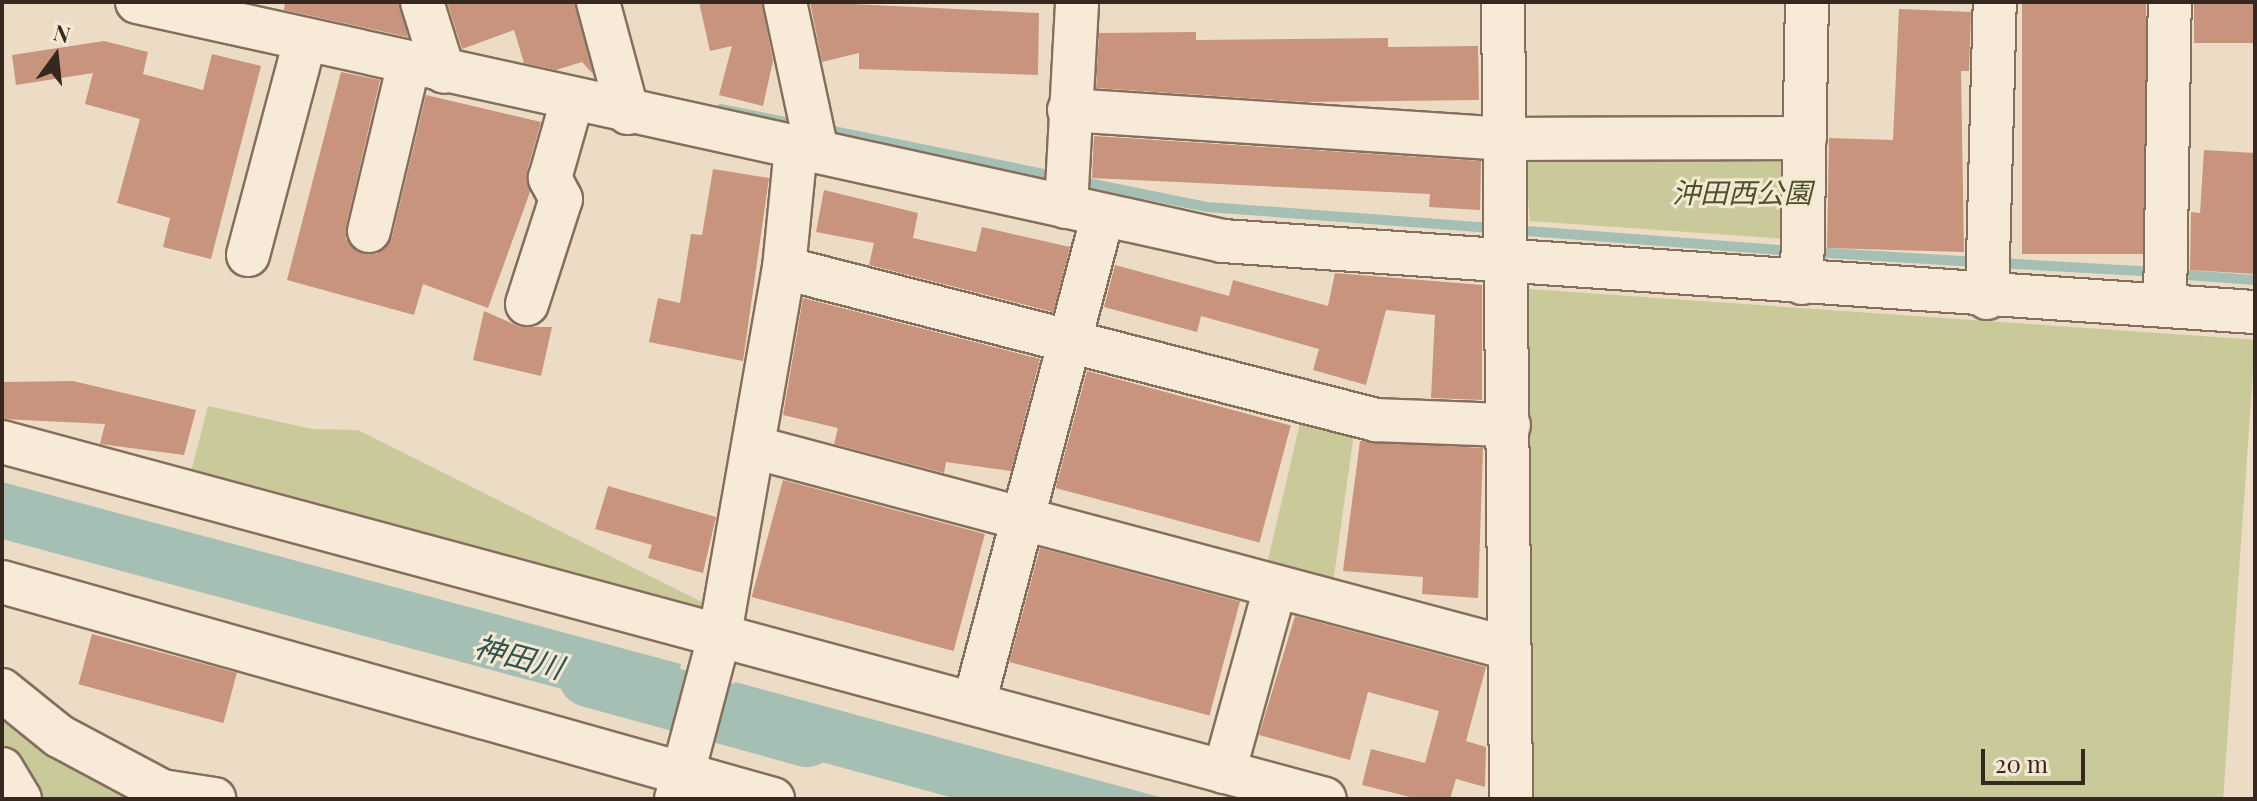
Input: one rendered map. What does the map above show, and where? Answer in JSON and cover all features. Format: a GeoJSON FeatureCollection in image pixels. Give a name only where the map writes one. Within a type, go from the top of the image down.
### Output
{"type":"FeatureCollection","features":[{"type":"Feature","properties":{"kind":"street"},"geometry":{"type":"LineString","coordinates":[[137,2],[305,41],[433,62],[572,101],[624,98],[1075,195],[1223,241],[1508,242],[2166,285],[2255,312]]}},
{"type":"Feature","properties":{"kind":"street"},"geometry":{"type":"LineString","coordinates":[[369,231],[433,62],[422,2]]}},
{"type":"Feature","properties":{"kind":"street"},"geometry":{"type":"LineString","coordinates":[[598,2],[624,98]]}},
{"type":"Feature","properties":{"kind":"street"},"geometry":{"type":"LineString","coordinates":[[682,778],[717,645],[809,139],[785,2]]}},
{"type":"Feature","properties":{"kind":"street"},"geometry":{"type":"LineString","coordinates":[[974,703],[1071,339],[1075,195],[1069,110],[1077,2]]}},
{"type":"Feature","properties":{"kind":"street"},"geometry":{"type":"LineString","coordinates":[[1503,2],[1508,242],[1511,799]]}},
{"type":"Feature","properties":{"kind":"street"},"geometry":{"type":"LineString","coordinates":[[1803,262],[1807,2]]}},
{"type":"Feature","properties":{"kind":"street"},"geometry":{"type":"LineString","coordinates":[[1988,274],[1995,2]]}},
{"type":"Feature","properties":{"kind":"street"},"geometry":{"type":"LineString","coordinates":[[2166,285],[2170,2]]}},
{"type":"Feature","properties":{"kind":"street"},"geometry":{"type":"LineString","coordinates":[[248,255],[305,41]]}},
{"type":"Feature","properties":{"kind":"street"},"geometry":{"type":"LineString","coordinates":[[527,304],[561,199],[550,178],[572,101]]}},
{"type":"Feature","properties":{"kind":"street"},"geometry":{"type":"LineString","coordinates":[[1069,110],[1506,139],[1805,138]]}},
{"type":"Feature","properties":{"kind":"street"},"geometry":{"type":"LineString","coordinates":[[784,268],[1071,339],[1376,420],[1509,425]]}},
{"type":"Feature","properties":{"kind":"street"},"geometry":{"type":"LineString","coordinates":[[2,442],[717,645],[974,703],[1325,799]]}},
{"type":"Feature","properties":{"kind":"street"},"geometry":{"type":"LineString","coordinates":[[753,447],[1508,648]]}},
{"type":"Feature","properties":{"kind":"street"},"geometry":{"type":"LineString","coordinates":[[2,582],[682,778],[773,799]]}},
{"type":"Feature","properties":{"kind":"street"},"geometry":{"type":"LineString","coordinates":[[1224,772],[1275,588]]}},
{"type":"Feature","properties":{"kind":"street"},"geometry":{"type":"LineString","coordinates":[[2,690],[59,736],[162,791],[214,799]]}},
{"type":"Feature","properties":{"kind":"street"},"geometry":{"type":"LineString","coordinates":[[2,769],[20,799]]}},
{"type":"Feature","properties":{"kind":"green space","name":"沖田西公園"},"geometry":{"type":"Polygon","coordinates":[[[1524,146],[1791,147],[1786,239],[1530,221],[1524,146]]]}},
{"type":"Feature","properties":{"kind":"green space"},"geometry":{"type":"Polygon","coordinates":[[[1529,289],[2255,340],[2223,799],[1493,798],[1529,289]]]}},
{"type":"Feature","properties":{"kind":"green space"},"geometry":{"type":"Polygon","coordinates":[[[208,406],[312,429],[358,430],[704,603],[698,617],[188,483],[208,406]]]}},
{"type":"Feature","properties":{"kind":"green space"},"geometry":{"type":"Polygon","coordinates":[[[1301,419],[1354,433],[1333,583],[1267,564],[1301,419]]]}},
{"type":"Feature","properties":{"kind":"green space"},"geometry":{"type":"Polygon","coordinates":[[[2,705],[153,799],[2,799],[2,705]]]}},
{"type":"Feature","properties":{"kind":"water"},"geometry":{"type":"Polygon","coordinates":[[[2,482],[681,664],[667,717],[2,539],[2,482]]]}},
{"type":"Feature","properties":{"kind":"water"},"geometry":{"type":"Polygon","coordinates":[[[735,682],[1167,799],[957,799],[719,734],[735,682]]]}},
{"type":"Feature","properties":{"kind":"building"},"geometry":{"type":"Polygon","coordinates":[[[285,2],[399,2],[408,37],[284,10],[285,2]]]}},
{"type":"Feature","properties":{"kind":"building"},"geometry":{"type":"Polygon","coordinates":[[[447,2],[575,2],[593,74],[582,62],[556,70],[524,63],[514,30],[462,49],[447,2]]]}},
{"type":"Feature","properties":{"kind":"building"},"geometry":{"type":"Polygon","coordinates":[[[699,2],[762,2],[773,61],[763,106],[719,95],[732,46],[710,51],[699,2]]]}},
{"type":"Feature","properties":{"kind":"building"},"geometry":{"type":"Polygon","coordinates":[[[810,2],[1039,13],[1038,75],[859,69],[859,53],[822,62],[810,2]]]}},
{"type":"Feature","properties":{"kind":"building"},"geometry":{"type":"Polygon","coordinates":[[[2022,2],[2146,2],[2146,254],[2022,254],[2022,2]]]}},
{"type":"Feature","properties":{"kind":"building"},"geometry":{"type":"Polygon","coordinates":[[[2194,2],[2255,2],[2255,43],[2194,43],[2194,2]]]}},
{"type":"Feature","properties":{"kind":"building"},"geometry":{"type":"Polygon","coordinates":[[[1899,9],[1971,12],[1969,71],[1961,71],[1964,252],[1827,248],[1829,138],[1893,140],[1899,9]]]}},
{"type":"Feature","properties":{"kind":"building"},"geometry":{"type":"Polygon","coordinates":[[[1196,32],[1196,40],[1388,38],[1388,47],[1478,46],[1479,100],[1307,102],[1096,88],[1099,33],[1196,32]]]}},
{"type":"Feature","properties":{"kind":"building"},"geometry":{"type":"Polygon","coordinates":[[[104,41],[148,52],[143,74],[203,90],[212,54],[261,66],[211,259],[163,247],[170,218],[117,203],[140,119],[85,104],[93,73],[16,85],[12,55],[104,41]]]}},
{"type":"Feature","properties":{"kind":"building"},"geometry":{"type":"Polygon","coordinates":[[[341,72],[380,80],[346,226],[346,239],[363,254],[377,254],[392,237],[426,95],[541,122],[527,171],[530,192],[488,308],[423,284],[414,315],[287,280],[341,72]]]}},
{"type":"Feature","properties":{"kind":"building"},"geometry":{"type":"Polygon","coordinates":[[[1094,136],[1481,161],[1480,210],[1429,207],[1430,194],[1092,178],[1094,136]]]}},
{"type":"Feature","properties":{"kind":"building"},"geometry":{"type":"Polygon","coordinates":[[[2204,150],[2255,153],[2255,274],[2190,270],[2191,212],[2200,213],[2204,150]]]}},
{"type":"Feature","properties":{"kind":"building"},"geometry":{"type":"Polygon","coordinates":[[[713,169],[769,178],[743,361],[649,342],[658,298],[680,303],[691,234],[702,235],[713,169]]]}},
{"type":"Feature","properties":{"kind":"building"},"geometry":{"type":"Polygon","coordinates":[[[824,190],[918,213],[913,238],[976,252],[982,227],[1070,247],[1053,312],[869,265],[874,243],[816,232],[824,190]]]}},
{"type":"Feature","properties":{"kind":"building"},"geometry":{"type":"Polygon","coordinates":[[[1115,265],[1229,296],[1233,280],[1328,306],[1335,273],[1482,285],[1482,400],[1431,398],[1435,315],[1386,310],[1366,385],[1313,370],[1319,349],[1201,316],[1197,332],[1104,307],[1115,265]]]}},
{"type":"Feature","properties":{"kind":"building"},"geometry":{"type":"Polygon","coordinates":[[[803,298],[1040,359],[1011,471],[946,462],[944,473],[834,444],[838,428],[783,415],[803,298]]]}},
{"type":"Feature","properties":{"kind":"building"},"geometry":{"type":"Polygon","coordinates":[[[484,311],[520,327],[552,327],[541,376],[473,360],[484,311]]]}},
{"type":"Feature","properties":{"kind":"building"},"geometry":{"type":"Polygon","coordinates":[[[1087,371],[1291,426],[1259,542],[1056,488],[1087,371]]]}},
{"type":"Feature","properties":{"kind":"building"},"geometry":{"type":"Polygon","coordinates":[[[73,381],[196,410],[184,455],[100,444],[105,424],[2,419],[2,382],[73,381]]]}},
{"type":"Feature","properties":{"kind":"building"},"geometry":{"type":"Polygon","coordinates":[[[1360,441],[1483,448],[1478,598],[1422,594],[1423,577],[1343,571],[1360,441]]]}},
{"type":"Feature","properties":{"kind":"building"},"geometry":{"type":"Polygon","coordinates":[[[783,480],[985,534],[954,651],[752,597],[783,480]]]}},
{"type":"Feature","properties":{"kind":"building"},"geometry":{"type":"Polygon","coordinates":[[[608,486],[716,517],[703,573],[648,558],[652,545],[595,529],[608,486]]]}},
{"type":"Feature","properties":{"kind":"building"},"geometry":{"type":"Polygon","coordinates":[[[1040,548],[1240,602],[1209,716],[1009,662],[1040,548]]]}},
{"type":"Feature","properties":{"kind":"building"},"geometry":{"type":"Polygon","coordinates":[[[1295,616],[1486,667],[1466,741],[1486,747],[1485,787],[1456,779],[1450,799],[1418,799],[1362,785],[1371,749],[1425,763],[1439,711],[1368,692],[1350,760],[1259,735],[1295,616]]]}},
{"type":"Feature","properties":{"kind":"building"},"geometry":{"type":"Polygon","coordinates":[[[92,634],[237,673],[223,723],[79,684],[92,634]]]}},
{"type":"Feature","properties":{"kind":"waterway"},"geometry":{"type":"LineString","coordinates":[[721,109],[800,125]]}},
{"type":"Feature","properties":{"kind":"waterway"},"geometry":{"type":"LineString","coordinates":[[823,129],[1059,177]]}},
{"type":"Feature","properties":{"kind":"waterway"},"geometry":{"type":"LineString","coordinates":[[1078,181],[1207,207],[1495,228]]}},
{"type":"Feature","properties":{"kind":"waterway"},"geometry":{"type":"LineString","coordinates":[[1515,230],[1794,251]]}},
{"type":"Feature","properties":{"kind":"waterway"},"geometry":{"type":"LineString","coordinates":[[1810,252],[1978,262]]}},
{"type":"Feature","properties":{"kind":"waterway"},"geometry":{"type":"LineString","coordinates":[[1998,263],[2157,272]]}},
{"type":"Feature","properties":{"kind":"waterway"},"geometry":{"type":"LineString","coordinates":[[2173,274],[2255,280]]}},
{"type":"Feature","properties":{"kind":"waterway","name":"神田川"},"geometry":{"type":"LineString","coordinates":[[589,676],[807,736]]}}]}
